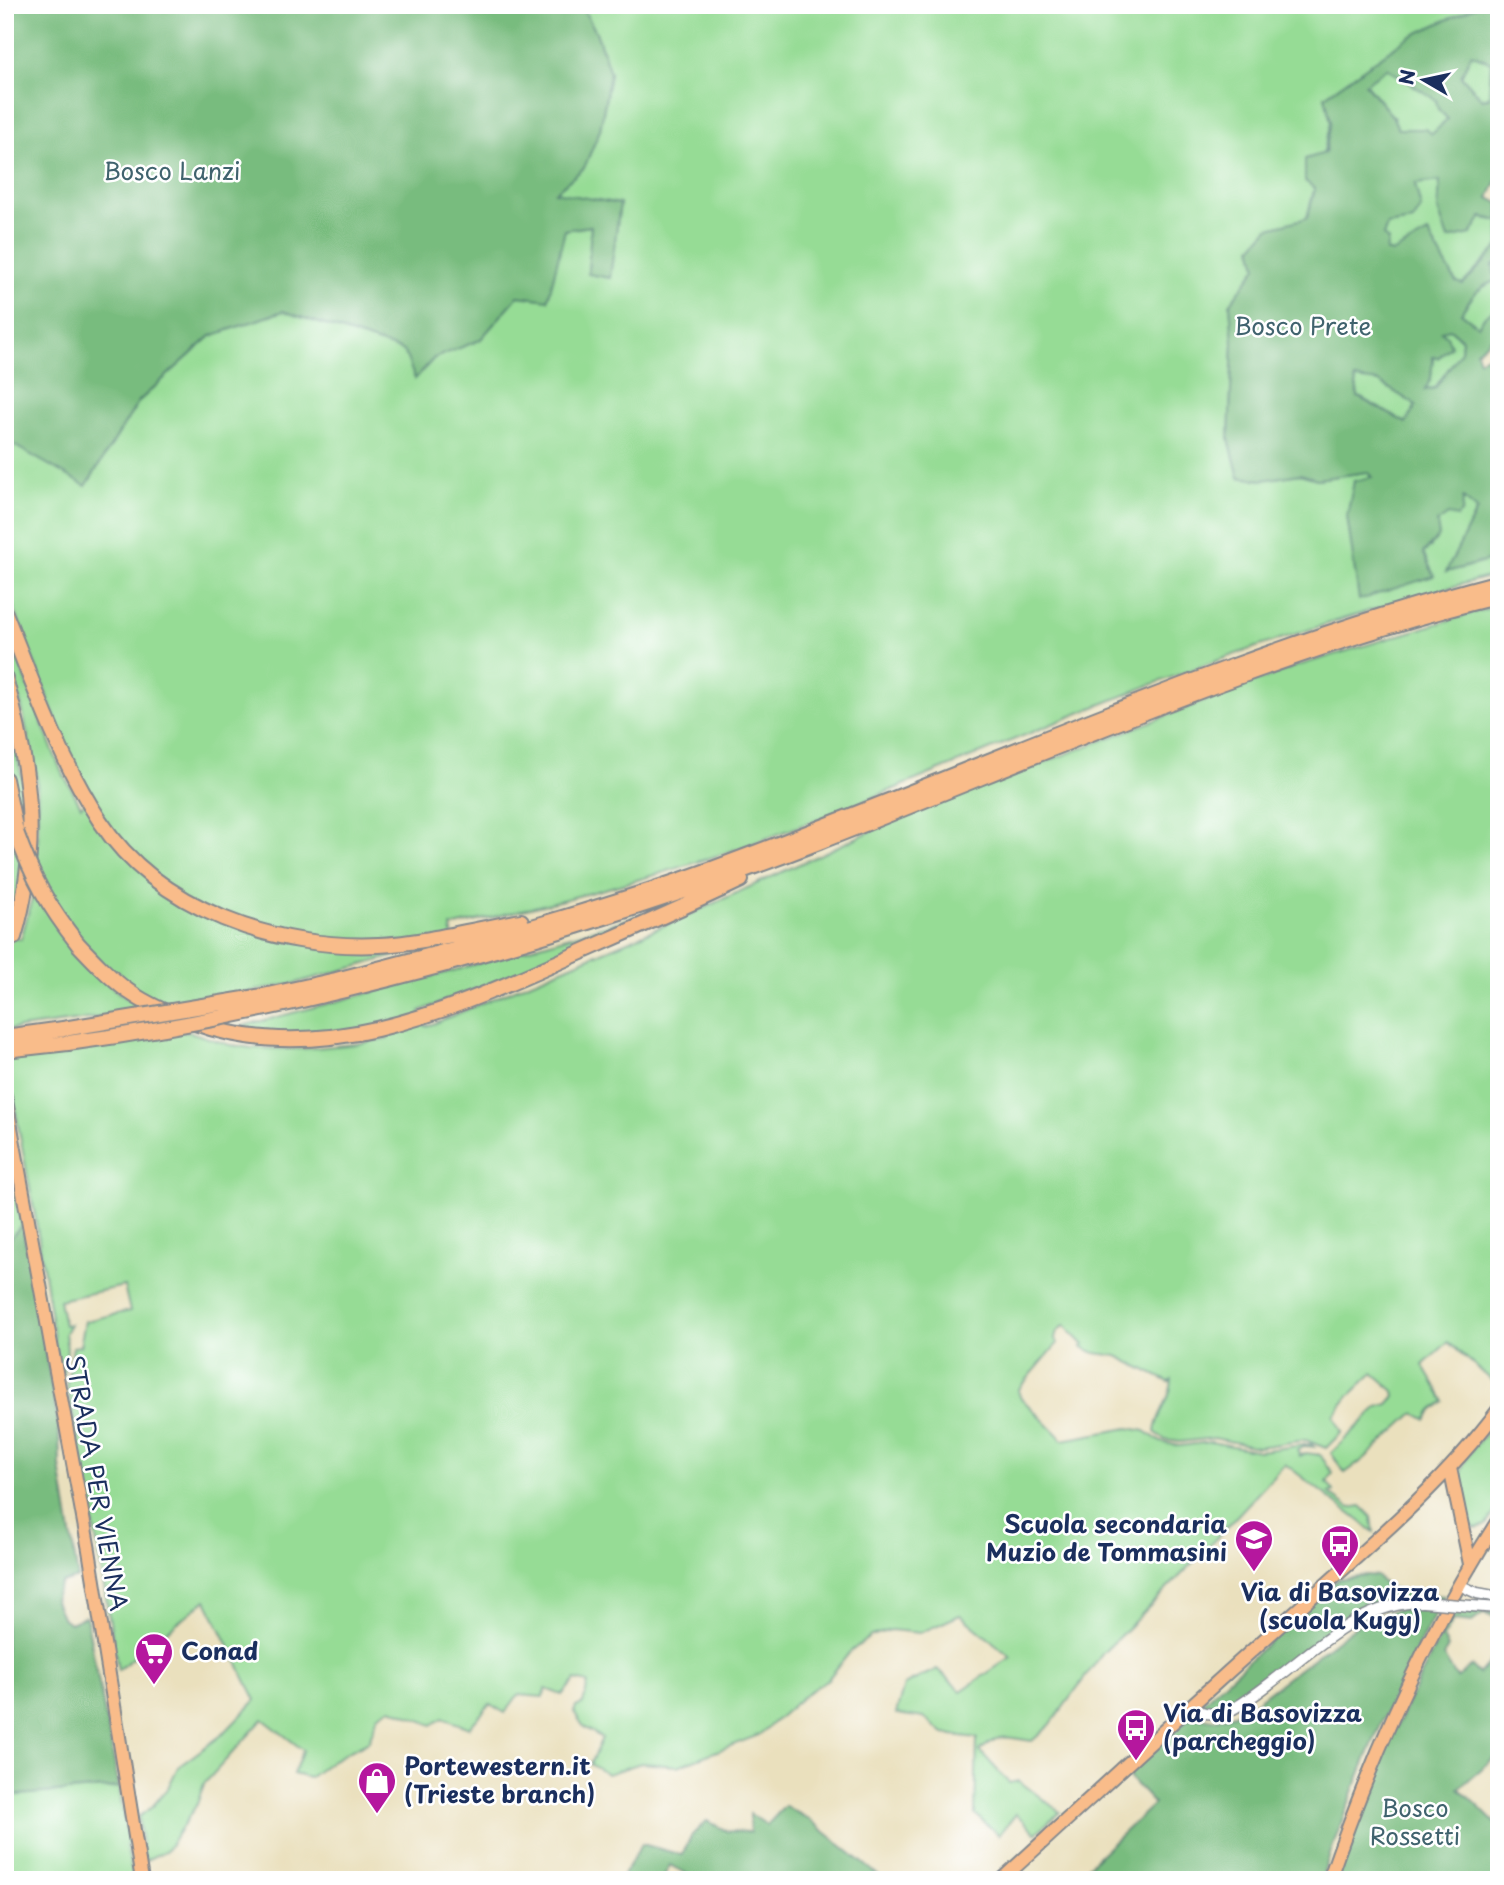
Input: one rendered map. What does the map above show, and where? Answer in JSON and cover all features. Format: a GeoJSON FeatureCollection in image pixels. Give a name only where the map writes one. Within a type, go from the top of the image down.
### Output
{"type":"FeatureCollection","features":[{"type":"Feature","properties":{"kind":"highway"},"geometry":{"type":"LineString","coordinates":[[5,1050],[65,1036],[268,1009],[340,993],[795,838],[1009,751],[1259,655],[1353,624],[1499,582]]}},
{"type":"Feature","properties":{"kind":"highway"},"geometry":{"type":"LineString","coordinates":[[444,958],[650,904],[818,842],[1250,673],[1357,637],[1499,596]]}},
{"type":"Feature","properties":{"kind":"highway"},"geometry":{"type":"LineString","coordinates":[[5,613],[61,749],[100,822],[144,870],[183,898],[231,921],[275,935],[327,944],[383,945],[528,920],[561,918]]}},
{"type":"Feature","properties":{"kind":"highway"},"geometry":{"type":"LineString","coordinates":[[5,678],[17,720],[30,792],[27,882],[14,937]]}},
{"type":"Feature","properties":{"kind":"highway"},"geometry":{"type":"LineString","coordinates":[[5,779],[16,832],[37,886],[78,944],[104,972],[169,1015],[233,1036],[294,1040],[338,1037],[422,1017],[519,980],[680,909],[818,842]]}},
{"type":"Feature","properties":{"kind":"highway"},"geometry":{"type":"LineString","coordinates":[[5,1037],[65,1036]]}},
{"type":"Feature","properties":{"kind":"main road","name":"STRADA PER VIENNA"},"geometry":{"type":"LineString","coordinates":[[5,1095],[89,1550],[142,1880]]}},
{"type":"Feature","properties":{"kind":"main road"},"geometry":{"type":"LineString","coordinates":[[1001,1880],[1342,1571],[1450,1468],[1499,1409]]}},
{"type":"Feature","properties":{"kind":"main road"},"geometry":{"type":"LineString","coordinates":[[1450,1468],[1470,1564]]}},
{"type":"Feature","properties":{"kind":"main road"},"geometry":{"type":"LineString","coordinates":[[1329,1880],[1359,1794],[1393,1713],[1422,1652],[1470,1564],[1499,1519]]}},
{"type":"Feature","properties":{"kind":"street"},"geometry":{"type":"LineString","coordinates":[[1459,1586],[1476,1593],[1499,1597]]}},
{"type":"Feature","properties":{"kind":"street"},"geometry":{"type":"LineString","coordinates":[[1191,1707],[1208,1714],[1233,1709],[1365,1614],[1402,1603],[1423,1602],[1499,1608]]}},
{"type":"Feature","properties":{"kind":"green space","name":"Bosco Lanzi"},"geometry":{"type":"Polygon","coordinates":[[[5,5],[581,5],[596,32],[610,73],[600,130],[584,168],[555,192],[620,204],[610,278],[588,274],[591,226],[565,230],[548,300],[518,296],[480,340],[434,358],[415,379],[404,351],[283,311],[211,336],[139,401],[86,486],[5,440],[5,5]]]}},
{"type":"Feature","properties":{"kind":"green space"},"geometry":{"type":"Polygon","coordinates":[[[581,5],[1479,5],[1407,38],[1325,96],[1331,122],[1307,218],[1257,267],[1230,304],[1233,342],[1229,438],[1239,477],[1263,480],[1300,474],[1317,479],[1367,472],[1373,477],[1354,481],[1434,575],[1423,553],[1431,547],[1437,523],[1463,498],[1477,509],[1447,572],[1499,558],[1499,574],[1349,617],[1200,667],[816,820],[719,855],[586,894],[451,927],[453,940],[296,983],[163,1009],[74,948],[108,984],[148,1011],[5,1030],[5,812],[20,831],[5,752],[5,699],[21,771],[25,812],[20,881],[7,930],[14,937],[21,939],[33,896],[38,837],[37,779],[21,704],[5,649],[5,622],[60,768],[81,806],[92,797],[72,762],[5,585],[5,440],[86,486],[139,401],[211,336],[283,311],[404,351],[416,378],[434,358],[480,340],[518,296],[548,299],[564,230],[591,226],[588,274],[620,204],[554,193],[584,168],[600,130],[610,73],[596,32],[581,5]]]}},
{"type":"Feature","properties":{"kind":"green space","name":"Bosco Prete"},"geometry":{"type":"Polygon","coordinates":[[[1479,5],[1499,5],[1499,176],[1489,198],[1499,203],[1499,221],[1482,217],[1471,234],[1448,239],[1438,210],[1440,181],[1415,184],[1421,208],[1413,221],[1387,225],[1383,236],[1388,240],[1386,251],[1392,253],[1428,233],[1456,282],[1463,284],[1499,246],[1499,260],[1493,265],[1495,281],[1475,294],[1461,313],[1478,326],[1485,316],[1499,306],[1495,332],[1488,342],[1476,351],[1479,360],[1487,356],[1499,342],[1499,558],[1446,572],[1477,510],[1463,498],[1462,512],[1457,517],[1448,515],[1437,523],[1439,536],[1423,553],[1434,576],[1359,600],[1347,516],[1354,481],[1372,477],[1367,472],[1317,479],[1300,474],[1263,480],[1239,477],[1229,439],[1233,342],[1230,304],[1257,267],[1252,247],[1269,228],[1307,218],[1315,189],[1305,181],[1305,159],[1325,153],[1331,122],[1325,96],[1407,38],[1479,5]],[[1471,54],[1461,76],[1482,99],[1489,98],[1491,62],[1471,54]],[[1387,68],[1365,84],[1393,117],[1398,129],[1426,129],[1432,134],[1448,119],[1438,109],[1436,100],[1387,68]],[[1450,329],[1441,331],[1447,336],[1451,346],[1438,358],[1433,357],[1431,378],[1425,390],[1435,388],[1461,351],[1462,339],[1450,329]],[[1355,379],[1358,397],[1406,423],[1416,405],[1379,382],[1355,379]]]}},
{"type":"Feature","properties":{"kind":"green space"},"geometry":{"type":"Polygon","coordinates":[[[1471,54],[1491,62],[1489,97],[1482,99],[1461,76],[1471,54]]]}},
{"type":"Feature","properties":{"kind":"green space"},"geometry":{"type":"Polygon","coordinates":[[[1387,68],[1436,100],[1438,109],[1448,119],[1432,135],[1426,129],[1398,129],[1393,117],[1365,83],[1387,68]]]}},
{"type":"Feature","properties":{"kind":"green space"},"geometry":{"type":"Polygon","coordinates":[[[1440,181],[1438,210],[1499,221],[1499,246],[1463,284],[1456,282],[1428,233],[1392,253],[1386,251],[1383,236],[1387,225],[1413,221],[1421,208],[1414,184],[1440,181]]]}},
{"type":"Feature","properties":{"kind":"green space"},"geometry":{"type":"Polygon","coordinates":[[[1499,260],[1499,306],[1485,316],[1478,326],[1461,313],[1499,260]]]}},
{"type":"Feature","properties":{"kind":"green space"},"geometry":{"type":"Polygon","coordinates":[[[1450,329],[1462,340],[1461,351],[1435,388],[1424,390],[1431,378],[1433,357],[1442,355],[1446,348],[1441,330],[1450,329]]]}},
{"type":"Feature","properties":{"kind":"green space"},"geometry":{"type":"Polygon","coordinates":[[[1355,378],[1379,382],[1417,406],[1406,423],[1358,396],[1355,378]]]}},
{"type":"Feature","properties":{"kind":"green space"},"geometry":{"type":"Polygon","coordinates":[[[1499,605],[1499,1399],[1496,1403],[1496,1384],[1448,1342],[1423,1365],[1444,1401],[1426,1420],[1414,1413],[1345,1473],[1331,1453],[1378,1407],[1388,1404],[1395,1396],[1394,1391],[1373,1373],[1349,1396],[1334,1416],[1342,1432],[1326,1448],[1306,1440],[1258,1447],[1214,1438],[1180,1442],[1165,1440],[1155,1432],[1172,1380],[1169,1382],[1117,1356],[1095,1353],[1082,1347],[1084,1345],[1064,1325],[1057,1332],[1055,1339],[1058,1343],[1018,1390],[1020,1397],[1063,1440],[1128,1428],[1145,1431],[1161,1442],[1179,1446],[1211,1442],[1259,1451],[1311,1444],[1314,1447],[1306,1446],[1297,1450],[1300,1456],[1306,1453],[1320,1455],[1333,1473],[1327,1482],[1334,1491],[1329,1493],[1350,1508],[1361,1506],[1372,1517],[1374,1532],[1285,1464],[1197,1559],[1103,1653],[1050,1725],[1032,1741],[1004,1737],[980,1751],[1009,1783],[1019,1781],[1060,1812],[1036,1833],[1016,1814],[999,1835],[975,1814],[977,1738],[944,1734],[924,1718],[896,1714],[904,1685],[937,1669],[961,1691],[1011,1657],[960,1615],[920,1633],[891,1630],[871,1636],[850,1652],[828,1679],[807,1693],[759,1735],[678,1766],[641,1763],[607,1774],[590,1764],[602,1738],[584,1727],[574,1712],[576,1707],[583,1704],[588,1683],[575,1680],[562,1695],[546,1689],[543,1697],[518,1695],[505,1713],[490,1704],[469,1728],[443,1718],[432,1725],[391,1708],[378,1716],[369,1741],[331,1761],[309,1778],[293,1774],[303,1750],[263,1719],[204,1784],[197,1804],[167,1850],[144,1861],[138,1817],[152,1807],[168,1788],[178,1767],[223,1734],[256,1700],[206,1600],[118,1670],[67,1385],[73,1347],[80,1346],[85,1321],[130,1311],[124,1286],[59,1300],[64,1325],[70,1324],[65,1333],[67,1350],[63,1377],[60,1377],[36,1221],[5,1055],[187,1031],[230,1045],[252,1048],[302,1049],[388,1038],[387,1027],[302,1035],[227,1030],[449,972],[638,916],[639,921],[420,1011],[425,1026],[433,1024],[684,917],[904,816],[1297,666],[1499,605]]]}},
{"type":"Feature","properties":{"kind":"green space"},"geometry":{"type":"Polygon","coordinates":[[[5,1129],[22,1224],[5,1245],[5,1129]]]}},
{"type":"Feature","properties":{"kind":"green space"},"geometry":{"type":"Polygon","coordinates":[[[22,1224],[59,1427],[60,1466],[78,1578],[61,1583],[54,1599],[62,1617],[70,1623],[86,1616],[119,1787],[5,1796],[5,1245],[22,1224]]]}},
{"type":"Feature","properties":{"kind":"green space"},"geometry":{"type":"Polygon","coordinates":[[[1499,1418],[1499,1506],[1486,1525],[1478,1528],[1469,1526],[1466,1523],[1461,1495],[1462,1470],[1475,1446],[1499,1418]]]}},
{"type":"Feature","properties":{"kind":"green space"},"geometry":{"type":"Polygon","coordinates":[[[1377,1576],[1390,1588],[1398,1591],[1445,1596],[1376,1735],[1321,1880],[1077,1880],[1086,1868],[1154,1804],[1126,1774],[1188,1719],[1197,1717],[1214,1720],[1234,1714],[1250,1706],[1356,1626],[1378,1615],[1399,1609],[1422,1608],[1422,1597],[1392,1600],[1362,1608],[1231,1704],[1215,1708],[1204,1707],[1203,1702],[1338,1579],[1377,1576]]]}},
{"type":"Feature","properties":{"kind":"green space","name":"Bosco Rossetti"},"geometry":{"type":"Polygon","coordinates":[[[1453,1610],[1499,1613],[1497,1619],[1484,1613],[1472,1622],[1454,1620],[1443,1638],[1448,1647],[1443,1656],[1457,1678],[1471,1666],[1479,1674],[1491,1660],[1499,1669],[1499,1715],[1494,1719],[1499,1724],[1499,1754],[1459,1788],[1499,1827],[1499,1880],[1336,1880],[1378,1764],[1453,1610]]]}},
{"type":"Feature","properties":{"kind":"green space"},"geometry":{"type":"Polygon","coordinates":[[[119,1787],[128,1843],[126,1845],[134,1880],[5,1880],[5,1796],[119,1787]]]}},
{"type":"Feature","properties":{"kind":"green space"},"geometry":{"type":"Polygon","coordinates":[[[785,1806],[809,1819],[884,1880],[705,1880],[670,1865],[662,1880],[620,1880],[642,1844],[682,1855],[692,1835],[707,1821],[727,1831],[750,1832],[750,1814],[767,1825],[785,1806]]]}},
{"type":"Feature","properties":{"kind":"tunnel"},"geometry":{"type":"LineString","coordinates":[[5,952],[14,937]]}},
{"type":"Feature","properties":{"kind":"place","name":"Scuola secondaria Muzio de Tommasini"},"geometry":{"type":"Point","coordinates":[1254,1573]}},
{"type":"Feature","properties":{"kind":"place","name":"Via di Basovizza (scuola Kugy)"},"geometry":{"type":"Point","coordinates":[1340,1578]}},
{"type":"Feature","properties":{"kind":"place","name":"Conad"},"geometry":{"type":"Point","coordinates":[154,1686]}},
{"type":"Feature","properties":{"kind":"place","name":"Via di Basovizza (parcheggio)"},"geometry":{"type":"Point","coordinates":[1136,1762]}},
{"type":"Feature","properties":{"kind":"place","name":"Portewestern.it (Trieste branch)"},"geometry":{"type":"Point","coordinates":[377,1815]}}]}
